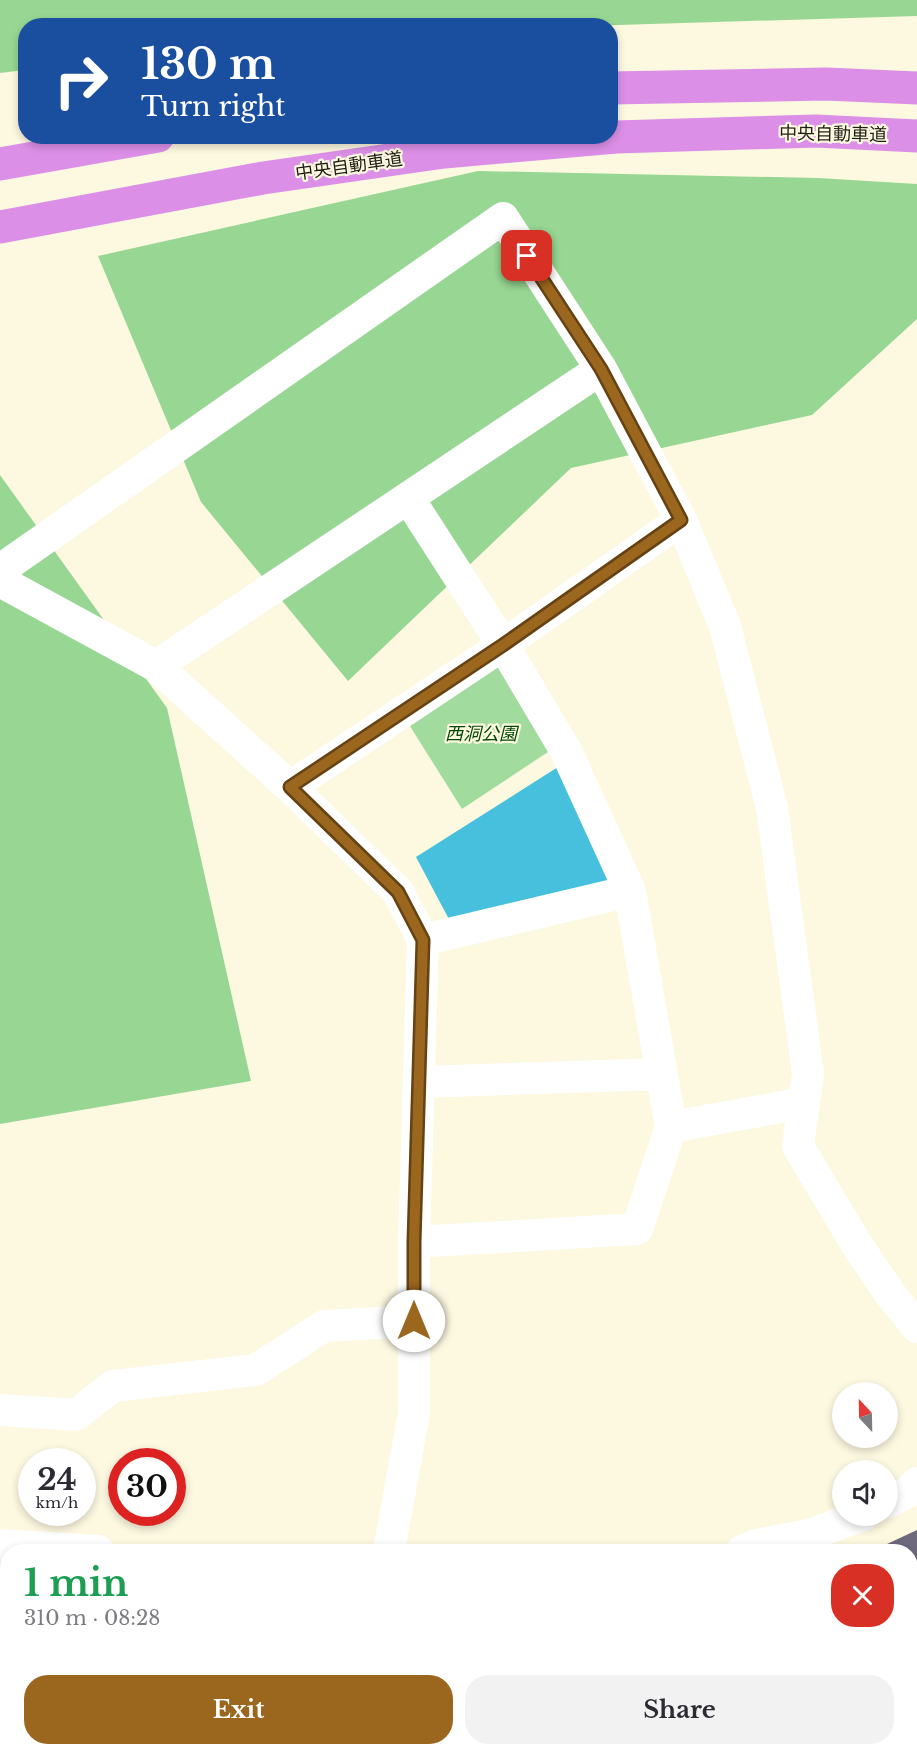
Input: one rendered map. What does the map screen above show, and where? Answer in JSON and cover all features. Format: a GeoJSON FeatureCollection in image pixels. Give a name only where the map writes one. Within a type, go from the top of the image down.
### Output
{"type":"FeatureCollection","features":[{"type":"Feature","properties":{"kind":"highway"},"geometry":{"type":"LineString","coordinates":[[618,88],[826,84],[917,88]]}},
{"type":"Feature","properties":{"kind":"highway","name":"中央自動車道"},"geometry":{"type":"LineString","coordinates":[[618,136],[816,131],[917,136]]}},
{"type":"Feature","properties":{"kind":"highway"},"geometry":{"type":"LineString","coordinates":[[0,164],[113,144]]}},
{"type":"Feature","properties":{"kind":"highway","name":"中央自動車道"},"geometry":{"type":"LineString","coordinates":[[0,227],[263,178],[444,152],[530,144]]}},
{"type":"Feature","properties":{"kind":"highway"},"geometry":{"type":"LineString","coordinates":[[0,234],[87,210]]}},
{"type":"Feature","properties":{"kind":"street"},"geometry":{"type":"LineString","coordinates":[[0,570],[503,218],[601,369],[681,520],[725,626],[772,808],[808,1074],[798,1146],[857,1245],[891,1295],[917,1327]]}},
{"type":"Feature","properties":{"kind":"street"},"geometry":{"type":"LineString","coordinates":[[156,666],[601,369]]}},
{"type":"Feature","properties":{"kind":"street"},"geometry":{"type":"LineString","coordinates":[[409,499],[503,645],[566,751],[630,891],[671,1127],[637,1229],[414,1242]]}},
{"type":"Feature","properties":{"kind":"street"},"geometry":{"type":"LineString","coordinates":[[290,787],[503,645],[681,520]]}},
{"type":"Feature","properties":{"kind":"street"},"geometry":{"type":"LineString","coordinates":[[0,581],[156,666],[290,787],[398,892],[423,940],[414,1242],[414,1413],[390,1544]]}},
{"type":"Feature","properties":{"kind":"street"},"geometry":{"type":"LineString","coordinates":[[423,940],[630,891]]}},
{"type":"Feature","properties":{"kind":"street"},"geometry":{"type":"LineString","coordinates":[[418,1082],[663,1074]]}},
{"type":"Feature","properties":{"kind":"street"},"geometry":{"type":"LineString","coordinates":[[671,1127],[804,1103]]}},
{"type":"Feature","properties":{"kind":"street"},"geometry":{"type":"LineString","coordinates":[[0,1410],[76,1415],[113,1386],[256,1370],[324,1326],[414,1321]]}},
{"type":"Feature","properties":{"kind":"street"},"geometry":{"type":"LineString","coordinates":[[898,1497],[908,1492],[917,1483]]}},
{"type":"Feature","properties":{"kind":"street"},"geometry":{"type":"LineString","coordinates":[[761,1544],[809,1535],[833,1526]]}},
{"type":"Feature","properties":{"kind":"green space"},"geometry":{"type":"Polygon","coordinates":[[[0,0],[917,0],[917,16],[618,25],[618,18],[18,18],[18,71],[0,73],[0,0]]]}},
{"type":"Feature","properties":{"kind":"green space"},"geometry":{"type":"Polygon","coordinates":[[[478,171],[818,178],[917,184],[917,319],[812,415],[571,468],[348,681],[201,502],[98,256],[478,171]]]}},
{"type":"Feature","properties":{"kind":"green space"},"geometry":{"type":"Polygon","coordinates":[[[0,475],[167,708],[251,1081],[0,1124],[0,475]]]}},
{"type":"Feature","properties":{"kind":"green space","name":"西洞公園"},"geometry":{"type":"Polygon","coordinates":[[[500,658],[548,752],[462,809],[408,723],[500,658]]]}},
{"type":"Feature","properties":{"kind":"water"},"geometry":{"type":"Polygon","coordinates":[[[558,767],[617,884],[451,923],[416,857],[558,767]]]}},
{"type":"Feature","properties":{"kind":"building"},"geometry":{"type":"Polygon","coordinates":[[[917,1530],[917,1544],[887,1544],[917,1530]]]}},
{"type":"Feature","properties":{"kind":"route"},"geometry":{"type":"LineString","coordinates":[[414,1321],[414,1242],[423,940],[398,892],[290,787],[503,645],[681,520],[601,369],[527,256]]}}]}
